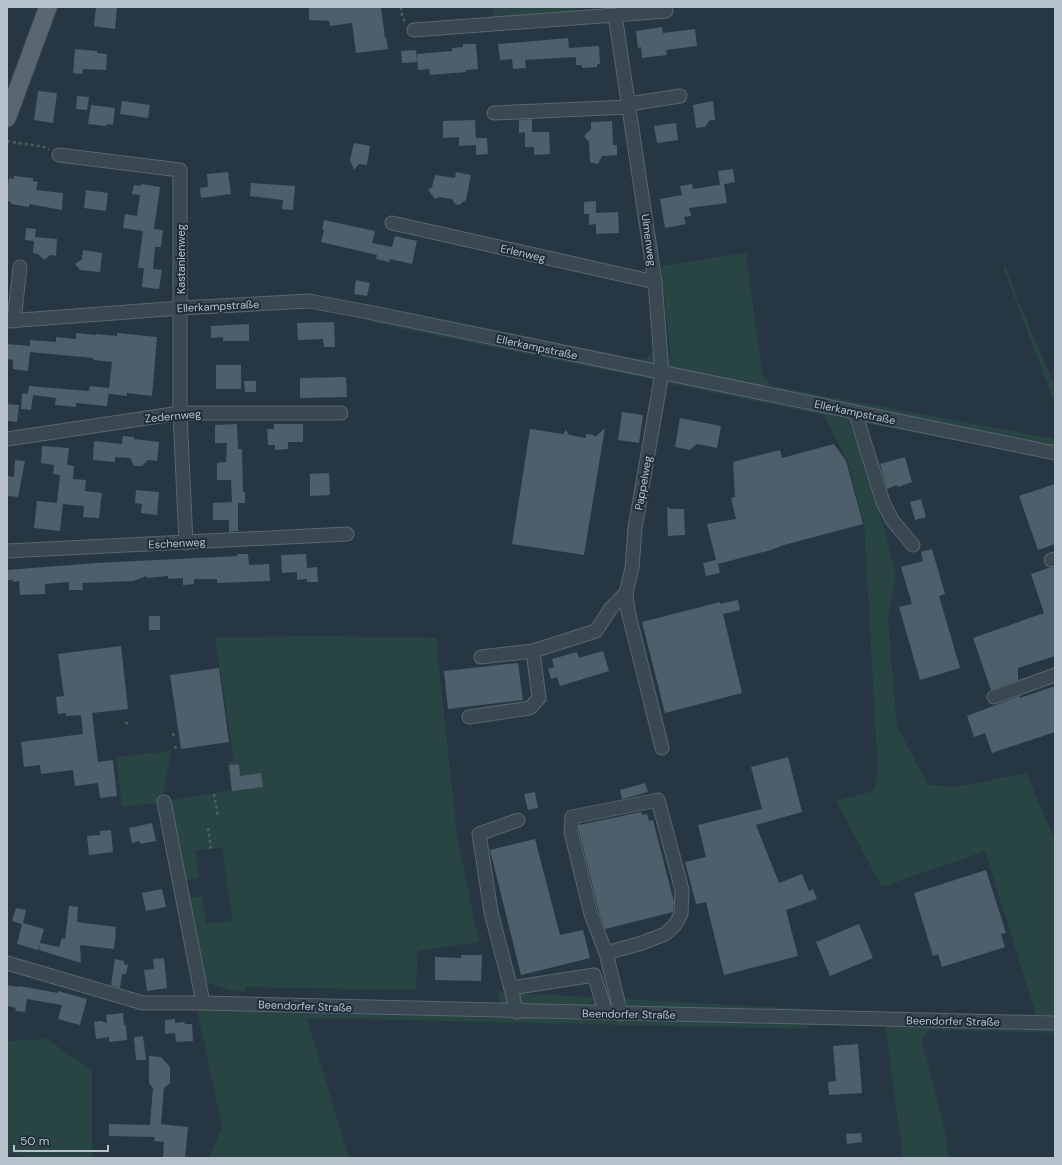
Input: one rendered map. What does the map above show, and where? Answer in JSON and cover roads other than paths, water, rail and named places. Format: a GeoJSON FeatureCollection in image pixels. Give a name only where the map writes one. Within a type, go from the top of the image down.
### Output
{"type":"FeatureCollection","features":[{"type":"Feature","properties":{"kind":"main road"},"geometry":{"type":"LineString","coordinates":[[7,118],[48,7]]}},
{"type":"Feature","properties":{"kind":"street"},"geometry":{"type":"LineString","coordinates":[[414,30],[666,11]]}},
{"type":"Feature","properties":{"kind":"street","name":"Ulmenweg"},"geometry":{"type":"LineString","coordinates":[[615,15],[655,282],[662,372]]}},
{"type":"Feature","properties":{"kind":"street"},"geometry":{"type":"LineString","coordinates":[[494,113],[629,106],[680,96]]}},
{"type":"Feature","properties":{"kind":"street","name":"Kastanienweg"},"geometry":{"type":"LineString","coordinates":[[59,155],[180,170],[180,413],[186,543]]}},
{"type":"Feature","properties":{"kind":"street","name":"Erlenweg"},"geometry":{"type":"LineString","coordinates":[[392,223],[655,282]]}},
{"type":"Feature","properties":{"kind":"street","name":"Ellerkampstraße"},"geometry":{"type":"LineString","coordinates":[[20,267],[11,321],[181,308],[309,302],[368,312],[1055,453]]}},
{"type":"Feature","properties":{"kind":"street","name":"Pappelweg"},"geometry":{"type":"LineString","coordinates":[[626,593],[632,568],[635,528],[662,372]]}},
{"type":"Feature","properties":{"kind":"street"},"geometry":{"type":"LineString","coordinates":[[855,412],[883,502],[892,520],[913,545]]}},
{"type":"Feature","properties":{"kind":"street","name":"Zedernweg"},"geometry":{"type":"LineString","coordinates":[[7,439],[180,413],[341,413]]}},
{"type":"Feature","properties":{"kind":"street","name":"Eschenweg"},"geometry":{"type":"LineString","coordinates":[[7,551],[347,534]]}},
{"type":"Feature","properties":{"kind":"street"},"geometry":{"type":"LineString","coordinates":[[481,656],[533,651],[596,631],[610,608],[626,593]]}},
{"type":"Feature","properties":{"kind":"street"},"geometry":{"type":"LineString","coordinates":[[626,593],[628,611],[662,748]]}},
{"type":"Feature","properties":{"kind":"street"},"geometry":{"type":"LineString","coordinates":[[469,717],[530,708],[539,698],[533,651]]}},
{"type":"Feature","properties":{"kind":"street"},"geometry":{"type":"LineString","coordinates":[[994,697],[1055,675]]}},
{"type":"Feature","properties":{"kind":"street"},"geometry":{"type":"LineString","coordinates":[[606,953],[642,943],[666,934],[675,925],[681,914],[682,890],[658,800],[572,817],[571,832],[592,914],[606,953],[621,1014]]}},
{"type":"Feature","properties":{"kind":"street"},"geometry":{"type":"LineString","coordinates":[[164,802],[203,1003]]}},
{"type":"Feature","properties":{"kind":"street"},"geometry":{"type":"LineString","coordinates":[[517,1012],[491,912],[479,834],[518,820]]}},
{"type":"Feature","properties":{"kind":"street","name":"Beendorfer Straße"},"geometry":{"type":"LineString","coordinates":[[7,963],[143,1003],[203,1003],[517,1012],[1055,1023]]}},
{"type":"Feature","properties":{"kind":"street"},"geometry":{"type":"LineString","coordinates":[[511,988],[594,975],[606,1014]]}}]}
